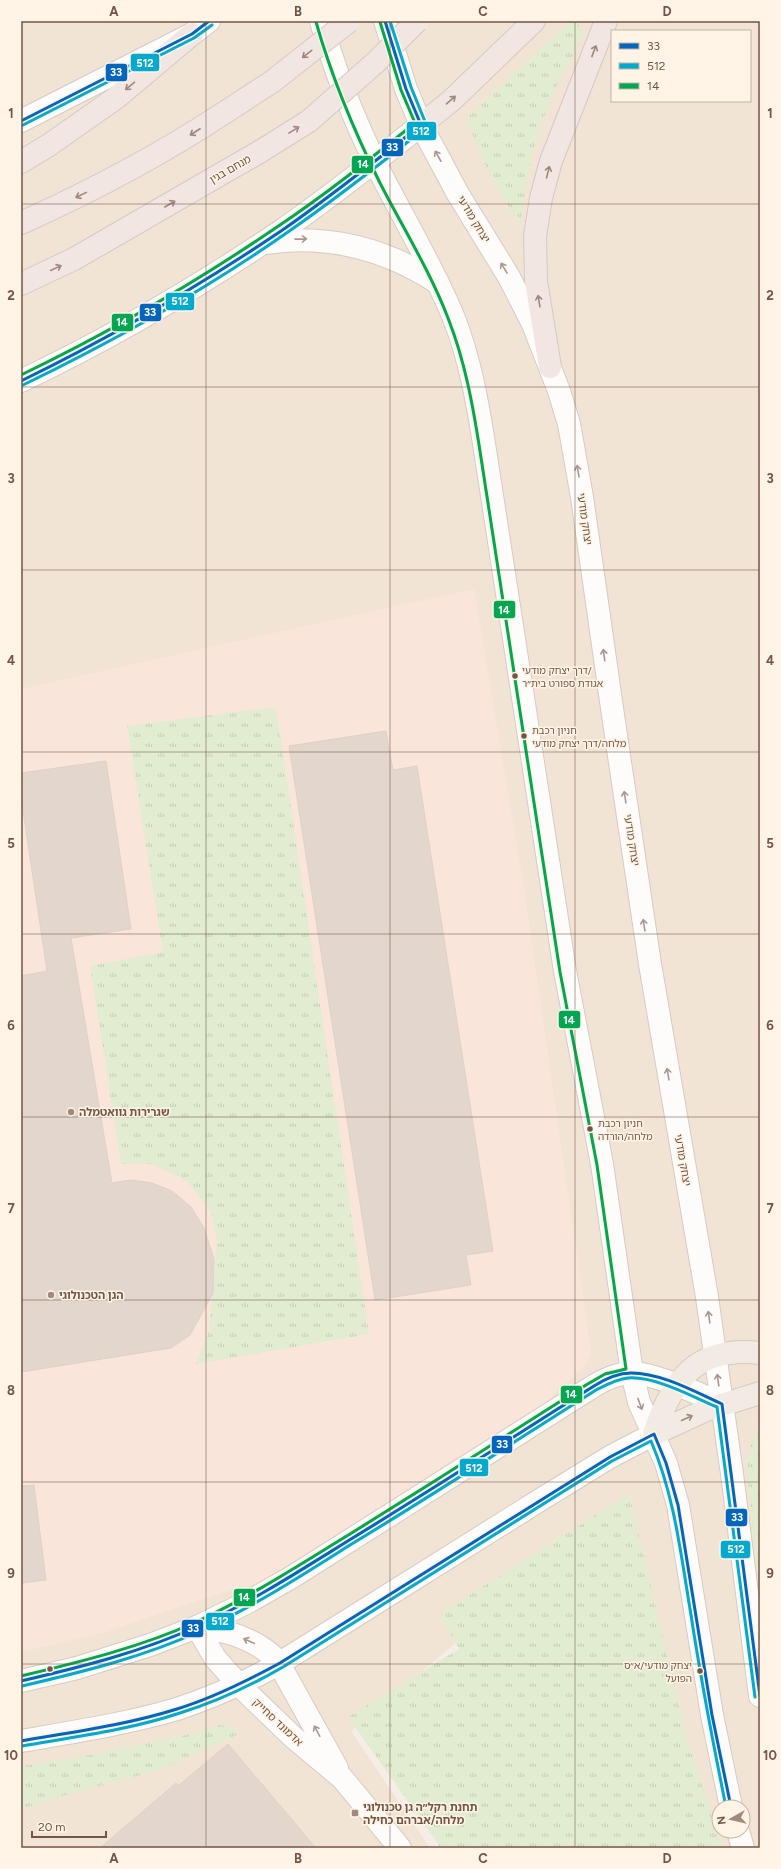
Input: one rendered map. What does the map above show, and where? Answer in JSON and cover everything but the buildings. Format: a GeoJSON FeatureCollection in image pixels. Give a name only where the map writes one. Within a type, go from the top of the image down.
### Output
{"type":"FeatureCollection","features":[{"type":"Feature","properties":{"kind":"highway"},"geometry":{"type":"LineString","coordinates":[[21,223],[88,191],[186,138],[273,81],[349,21]]}},
{"type":"Feature","properties":{"kind":"highway","name":"מנחם בגין"},"geometry":{"type":"LineString","coordinates":[[21,284],[74,259],[261,151],[309,121],[375,63],[417,21]]}},
{"type":"Feature","properties":{"kind":"highway"},"geometry":{"type":"LineString","coordinates":[[421,125],[452,100],[534,21]]}},
{"type":"Feature","properties":{"kind":"highway"},"geometry":{"type":"LineString","coordinates":[[550,367],[536,281],[535,236],[541,198],[551,162],[606,21]]}},
{"type":"Feature","properties":{"kind":"highway"},"geometry":{"type":"LineString","coordinates":[[21,162],[50,145],[116,98],[192,34]]}},
{"type":"Feature","properties":{"kind":"main road"},"geometry":{"type":"LineString","coordinates":[[21,121],[192,34],[209,21]]}},
{"type":"Feature","properties":{"kind":"main road"},"geometry":{"type":"LineString","coordinates":[[321,21],[348,100],[375,162],[438,284],[453,317],[465,352],[480,418],[565,971],[602,1164],[632,1373],[639,1402],[669,1470],[678,1505],[712,1715],[729,1799]]}},
{"type":"Feature","properties":{"kind":"main road","name":"יצחק מודעי"},"geometry":{"type":"LineString","coordinates":[[385,21],[406,89],[421,125],[458,194],[510,277],[533,324],[550,367],[569,424],[582,497],[650,964],[707,1297],[760,1696]]}},
{"type":"Feature","properties":{"kind":"main road"},"geometry":{"type":"LineString","coordinates":[[21,381],[116,332],[199,284],[262,243],[375,162],[421,125]]}},
{"type":"Feature","properties":{"kind":"main road"},"geometry":{"type":"LineString","coordinates":[[262,243],[312,239],[335,242],[378,253],[401,262],[438,284]]}},
{"type":"Feature","properties":{"kind":"main road"},"geometry":{"type":"LineString","coordinates":[[654,1434],[666,1404],[677,1385],[693,1367],[715,1355],[734,1352],[760,1353]]}},
{"type":"Feature","properties":{"kind":"main road"},"geometry":{"type":"LineString","coordinates":[[21,1681],[77,1668],[150,1645],[197,1627],[250,1602],[607,1379],[632,1373],[677,1385],[722,1404]]}},
{"type":"Feature","properties":{"kind":"main road"},"geometry":{"type":"LineString","coordinates":[[21,1741],[109,1725],[175,1709],[239,1685],[280,1663],[610,1457],[691,1416],[722,1404],[760,1393]]}},
{"type":"Feature","properties":{"kind":"main road","name":"אדמונד סחייק"},"geometry":{"type":"LineString","coordinates":[[197,1627],[230,1634],[250,1641],[264,1648],[280,1663],[342,1778]]}},
{"type":"Feature","properties":{"kind":"main road","name":"אדמונד סחייק"},"geometry":{"type":"LineString","coordinates":[[197,1627],[215,1658],[239,1685],[293,1737],[342,1778],[400,1848]]}},
{"type":"Feature","properties":{"kind":"shaded area"},"geometry":{"type":"Polygon","coordinates":[[[21,21],[760,21],[760,1848],[706,1848],[612,1512],[351,1731],[430,1848],[21,1848],[21,21]]]}},
{"type":"Feature","properties":{"kind":"shaded area","name":"הגן הטכנולוגי"},"geometry":{"type":"Polygon","coordinates":[[[474,589],[524,889],[591,1352],[585,1366],[525,1420],[268,1579],[218,1594],[106,1632],[21,1652],[21,689],[474,589]]]}},
{"type":"Feature","properties":{"kind":"green space"},"geometry":{"type":"Polygon","coordinates":[[[571,21],[576,21],[584,34],[562,75],[540,130],[528,178],[520,227],[484,163],[466,118],[571,21]]]}},
{"type":"Feature","properties":{"kind":"green space"},"geometry":{"type":"Polygon","coordinates":[[[276,707],[369,1334],[196,1364],[209,1330],[217,1240],[211,1212],[186,1180],[151,1164],[121,1164],[90,966],[163,952],[127,726],[276,707]]]}},
{"type":"Feature","properties":{"kind":"green space"},"geometry":{"type":"Polygon","coordinates":[[[760,1429],[760,1613],[747,1468],[752,1442],[760,1429]]]}},
{"type":"Feature","properties":{"kind":"green space"},"geometry":{"type":"Polygon","coordinates":[[[629,1494],[686,1735],[711,1813],[711,1839],[719,1839],[722,1848],[441,1848],[348,1717],[459,1649],[439,1614],[629,1494]]]}},
{"type":"Feature","properties":{"kind":"green space"},"geometry":{"type":"Polygon","coordinates":[[[219,1725],[234,1728],[239,1734],[156,1771],[55,1798],[21,1809],[21,1766],[81,1757],[195,1733],[219,1725]]]}},
{"type":"Feature","properties":{"kind":"transit line","name":"33"},"geometry":{"type":"LineString","coordinates":[[21,121],[192,34],[209,21]]}},
{"type":"Feature","properties":{"kind":"transit line","name":"33"},"geometry":{"type":"LineString","coordinates":[[21,381],[121,329],[250,252],[317,206],[421,125],[406,89],[385,21]]}},
{"type":"Feature","properties":{"kind":"transit line","name":"512"},"geometry":{"type":"LineString","coordinates":[[23,385],[91,351],[157,315],[222,276],[321,209],[424,129],[426,124],[411,87],[390,21]]}},
{"type":"Feature","properties":{"kind":"transit line","name":"14"},"geometry":{"type":"LineString","coordinates":[[21,1676],[88,1659],[154,1639],[196,1622],[236,1602],[350,1534],[586,1385],[605,1374],[626,1369],[597,1165],[560,972],[480,451],[468,384],[454,334],[441,301],[425,266],[380,183],[361,144],[336,84],[316,22]]}},
{"type":"Feature","properties":{"kind":"transit line","name":"14"},"geometry":{"type":"LineString","coordinates":[[21,375],[87,342],[152,306],[215,268],[312,202],[415,123],[401,90],[380,22]]}},
{"type":"Feature","properties":{"kind":"transit line","name":"512"},"geometry":{"type":"LineString","coordinates":[[23,125],[194,38],[212,25]]}},
{"type":"Feature","properties":{"kind":"transit line","name":"33"},"geometry":{"type":"LineString","coordinates":[[21,1681],[89,1664],[155,1644],[238,1607],[295,1574],[598,1383],[616,1375],[631,1373],[654,1376],[666,1380],[722,1404],[760,1696]]}},
{"type":"Feature","properties":{"kind":"transit line","name":"512"},"geometry":{"type":"LineString","coordinates":[[22,1686],[90,1669],[157,1649],[220,1622],[295,1580],[443,1488],[596,1390],[616,1381],[628,1378],[639,1378],[662,1384],[717,1407],[755,1697]]}},
{"type":"Feature","properties":{"kind":"transit line","name":"33"},"geometry":{"type":"LineString","coordinates":[[21,1741],[99,1728],[158,1715],[204,1700],[242,1683],[280,1663],[610,1457],[654,1434],[666,1463],[678,1505],[712,1715],[729,1799]]}},
{"type":"Feature","properties":{"kind":"transit line","name":"512"},"geometry":{"type":"LineString","coordinates":[[22,1746],[101,1732],[161,1719],[220,1699],[258,1681],[283,1667],[612,1461],[651,1441],[672,1505],[703,1687],[724,1799]]}},
{"type":"Feature","properties":{"kind":"place","name":"דרך יצחק מודעי/ אגודת ספורט בית״ר"},"geometry":{"type":"Point","coordinates":[515,676]}},
{"type":"Feature","properties":{"kind":"place","name":"חניון רכבת מלחה/דרך יצחק מודעי"},"geometry":{"type":"Point","coordinates":[524,736]}},
{"type":"Feature","properties":{"kind":"place","name":"שגרירות גוואטמלה"},"geometry":{"type":"Point","coordinates":[71,1112]}},
{"type":"Feature","properties":{"kind":"place","name":"חניון רכבת מלחה/הורדה"},"geometry":{"type":"Point","coordinates":[590,1129]}},
{"type":"Feature","properties":{"kind":"place","name":"הגן הטכנולוגי"},"geometry":{"type":"Point","coordinates":[51,1295]}},
{"type":"Feature","properties":{"kind":"place","name":"יצחק מודעי/א״ס הפועל"},"geometry":{"type":"Point","coordinates":[700,1671]}},
{"type":"Feature","properties":{"kind":"place","name":"תחנת רקל״ה גן טכנולוגי מלחה/אברהם כחילה"},"geometry":{"type":"Point","coordinates":[355,1813]}}]}
